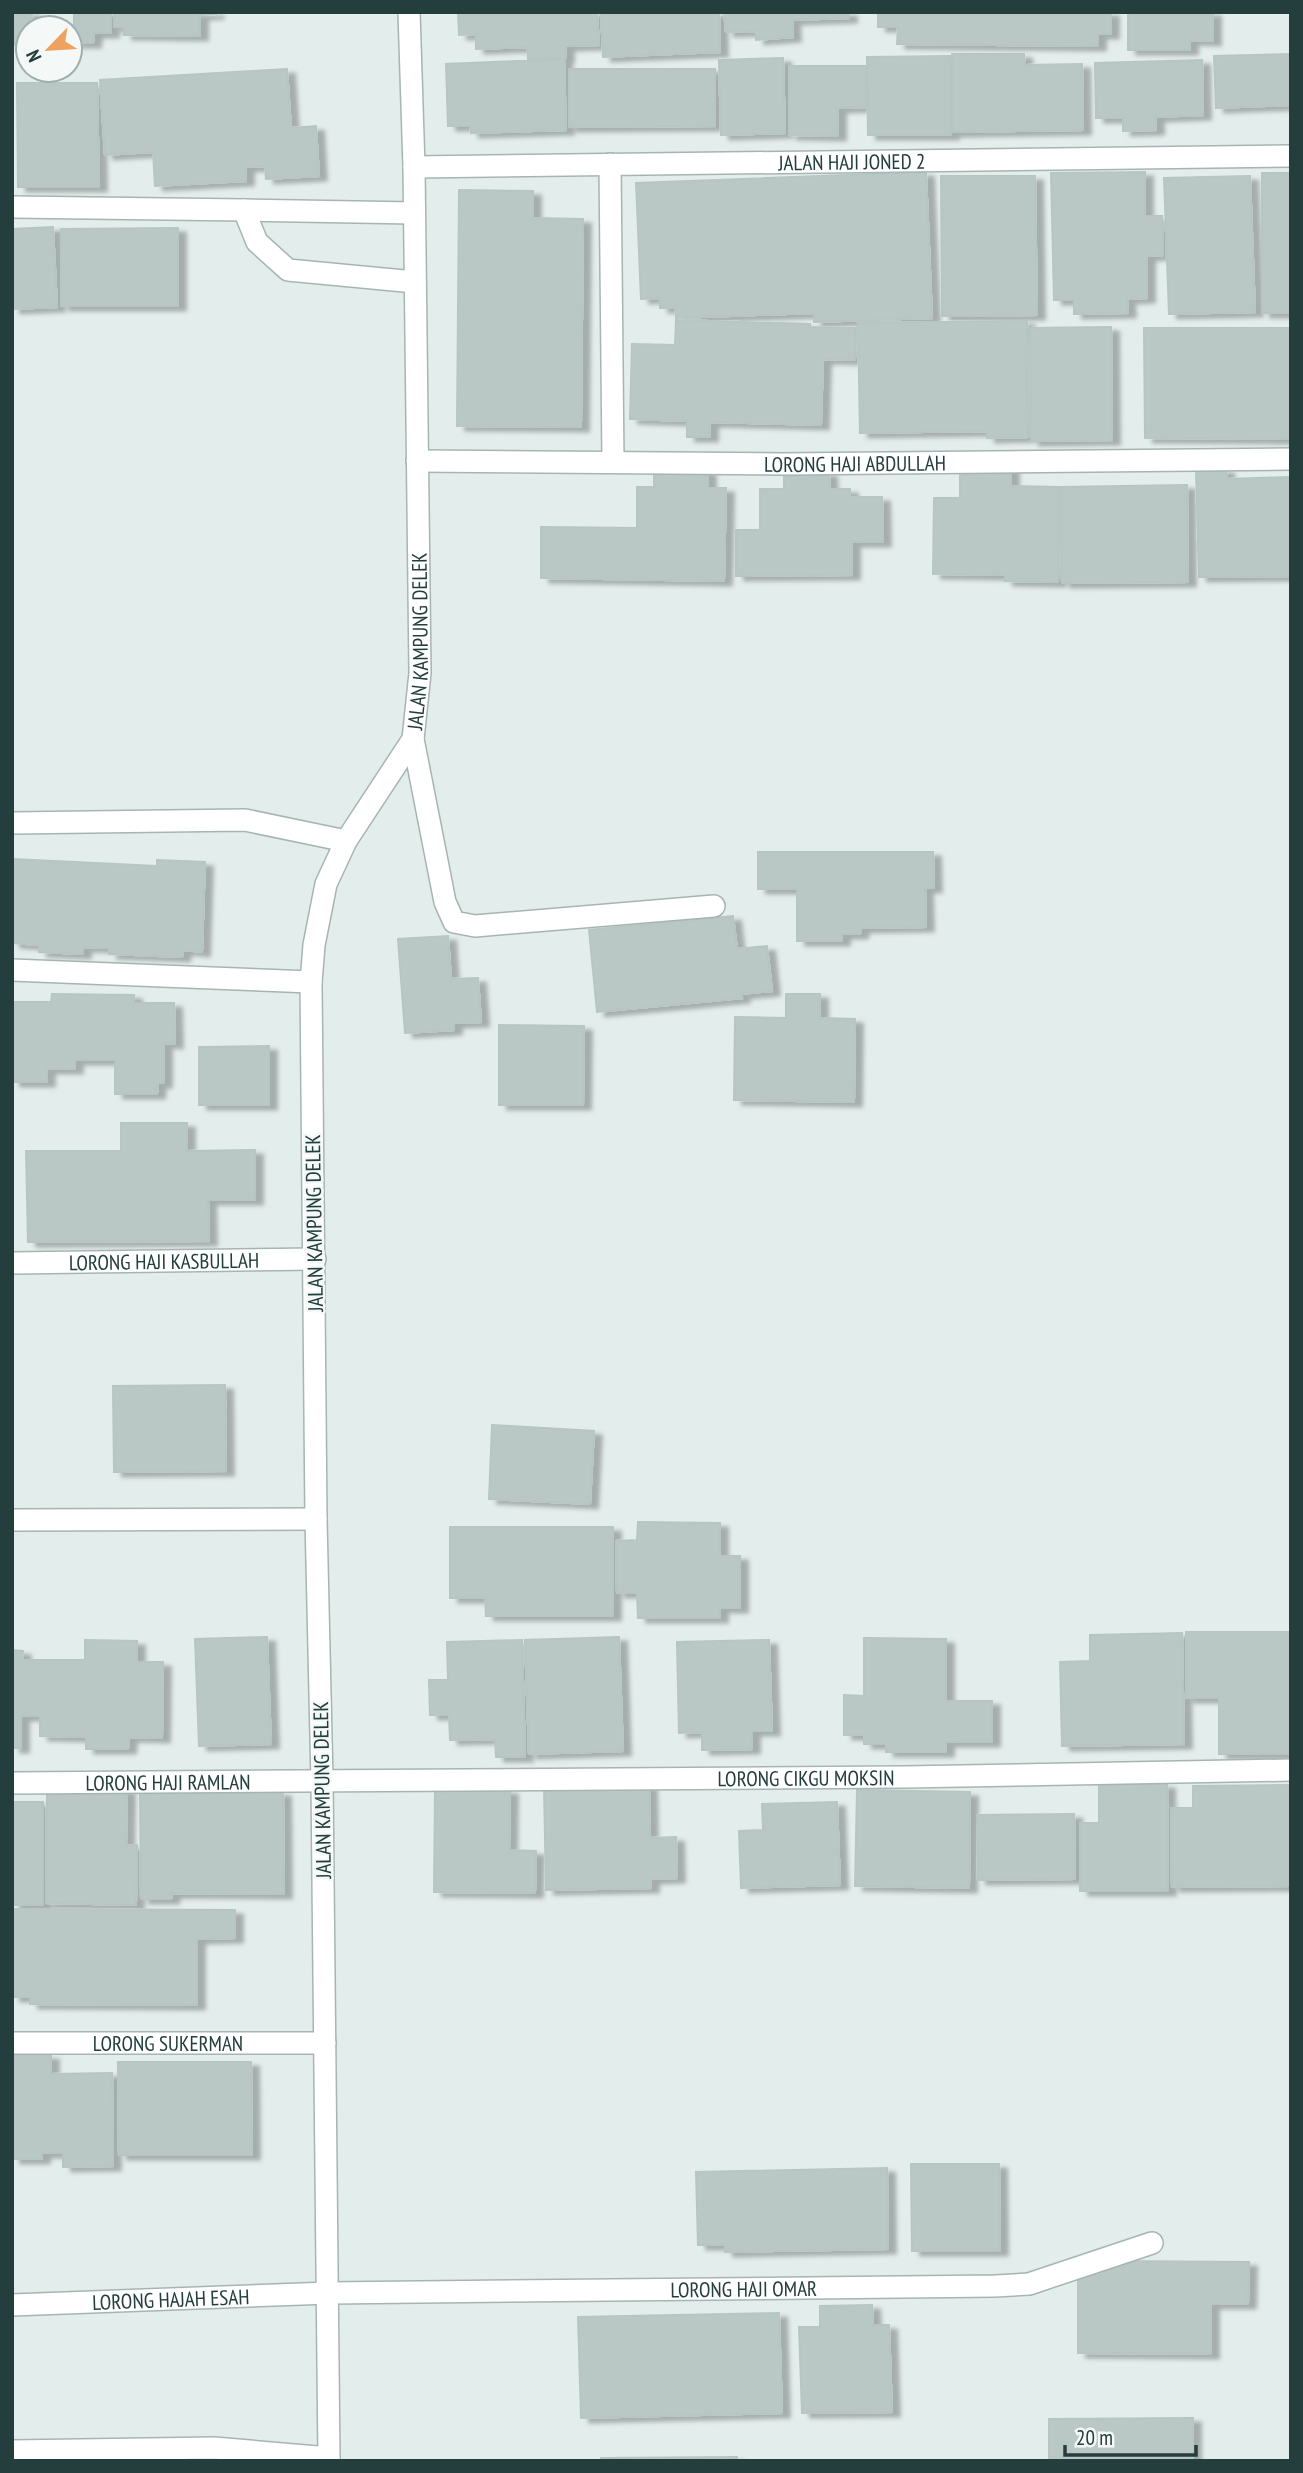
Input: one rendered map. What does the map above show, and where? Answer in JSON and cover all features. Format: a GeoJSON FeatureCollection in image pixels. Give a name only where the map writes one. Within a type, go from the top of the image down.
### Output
{"type":"FeatureCollection","features":[{"type":"Feature","properties":{"kind":"street","name":"JALAN KAMPUNG DELEK"},"geometry":{"type":"LineString","coordinates":[[329,2460],[323,1782],[316,1519],[311,982],[314,945],[326,884],[346,841],[413,739],[419,673],[418,461],[409,12]]}},
{"type":"Feature","properties":{"kind":"street","name":"JALAN HAJI JONED 2"},"geometry":{"type":"LineString","coordinates":[[414,167],[1291,156]]}},
{"type":"Feature","properties":{"kind":"street"},"geometry":{"type":"LineString","coordinates":[[610,164],[613,462]]}},
{"type":"Feature","properties":{"kind":"street"},"geometry":{"type":"LineString","coordinates":[[12,207],[414,213]]}},
{"type":"Feature","properties":{"kind":"street"},"geometry":{"type":"LineString","coordinates":[[244,210],[257,242],[288,270],[415,282]]}},
{"type":"Feature","properties":{"kind":"street","name":"LORONG HAJI ABDULLAH"},"geometry":{"type":"LineString","coordinates":[[418,461],[783,464],[1291,459]]}},
{"type":"Feature","properties":{"kind":"street"},"geometry":{"type":"LineString","coordinates":[[413,739],[445,902],[454,922],[475,926],[714,906]]}},
{"type":"Feature","properties":{"kind":"street"},"geometry":{"type":"LineString","coordinates":[[12,823],[245,820],[346,841]]}},
{"type":"Feature","properties":{"kind":"street"},"geometry":{"type":"LineString","coordinates":[[12,970],[311,982]]}},
{"type":"Feature","properties":{"kind":"street","name":"LORONG HAJI KASBULLAH"},"geometry":{"type":"LineString","coordinates":[[12,1263],[315,1259]]}},
{"type":"Feature","properties":{"kind":"street"},"geometry":{"type":"LineString","coordinates":[[12,1520],[316,1519]]}},
{"type":"Feature","properties":{"kind":"street","name":"LORONG CIKGU MOKSIN"},"geometry":{"type":"LineString","coordinates":[[323,1782],[905,1777],[1291,1770]]}},
{"type":"Feature","properties":{"kind":"street","name":"LORONG HAJI RAMLAN"},"geometry":{"type":"LineString","coordinates":[[12,1783],[323,1782]]}},
{"type":"Feature","properties":{"kind":"street","name":"LORONG SUKERMAN"},"geometry":{"type":"LineString","coordinates":[[12,2043],[325,2043]]}},
{"type":"Feature","properties":{"kind":"street","name":"LORONG HAJI OMAR"},"geometry":{"type":"LineString","coordinates":[[329,2293],[1029,2284],[1152,2243]]}},
{"type":"Feature","properties":{"kind":"street","name":"LORONG HAJAH ESAH"},"geometry":{"type":"LineString","coordinates":[[12,2305],[329,2293]]}},
{"type":"Feature","properties":{"kind":"street"},"geometry":{"type":"LineString","coordinates":[[12,2451],[214,2448],[329,2460]]}},
{"type":"Feature","properties":{"kind":"building"},"geometry":{"type":"Polygon","coordinates":[[[12,12],[32,12],[14,14],[12,45],[12,12]]]}},
{"type":"Feature","properties":{"kind":"building"},"geometry":{"type":"Polygon","coordinates":[[[111,12],[111,33],[94,33],[93,43],[84,43],[84,14],[74,14],[111,12]]]}},
{"type":"Feature","properties":{"kind":"building"},"geometry":{"type":"Polygon","coordinates":[[[114,12],[216,14],[200,15],[200,36],[124,35],[124,27],[114,27],[114,12]]]}},
{"type":"Feature","properties":{"kind":"building"},"geometry":{"type":"Polygon","coordinates":[[[458,12],[597,12],[599,45],[566,46],[566,58],[528,59],[527,47],[476,49],[476,34],[459,35],[458,12]]]}},
{"type":"Feature","properties":{"kind":"building"},"geometry":{"type":"Polygon","coordinates":[[[601,12],[719,12],[720,52],[603,57],[601,12]]]}},
{"type":"Feature","properties":{"kind":"building"},"geometry":{"type":"Polygon","coordinates":[[[724,12],[849,12],[849,18],[792,20],[793,37],[756,40],[756,31],[726,32],[724,12]]]}},
{"type":"Feature","properties":{"kind":"building"},"geometry":{"type":"Polygon","coordinates":[[[878,12],[1111,12],[1111,34],[1098,34],[1098,46],[897,44],[898,27],[878,27],[878,12]]]}},
{"type":"Feature","properties":{"kind":"building"},"geometry":{"type":"Polygon","coordinates":[[[1128,12],[1213,12],[1213,41],[1190,40],[1190,50],[1128,50],[1128,12]]]}},
{"type":"Feature","properties":{"kind":"building"},"geometry":{"type":"Polygon","coordinates":[[[952,54],[1024,54],[1025,65],[1082,64],[1083,130],[953,132],[952,54]]]}},
{"type":"Feature","properties":{"kind":"building"},"geometry":{"type":"Polygon","coordinates":[[[1291,54],[1291,105],[1216,108],[1214,56],[1291,54]]]}},
{"type":"Feature","properties":{"kind":"building"},"geometry":{"type":"Polygon","coordinates":[[[950,56],[951,135],[868,135],[867,57],[950,56]]]}},
{"type":"Feature","properties":{"kind":"building"},"geometry":{"type":"Polygon","coordinates":[[[783,58],[785,133],[721,135],[719,60],[783,58]]]}},
{"type":"Feature","properties":{"kind":"building"},"geometry":{"type":"Polygon","coordinates":[[[564,59],[566,130],[471,133],[470,126],[448,126],[446,64],[564,59]]]}},
{"type":"Feature","properties":{"kind":"building"},"geometry":{"type":"Polygon","coordinates":[[[1202,60],[1203,115],[1156,117],[1156,130],[1123,131],[1123,118],[1096,118],[1095,63],[1202,60]]]}},
{"type":"Feature","properties":{"kind":"building"},"geometry":{"type":"Polygon","coordinates":[[[789,66],[866,66],[866,107],[838,108],[838,136],[789,135],[789,66]]]}},
{"type":"Feature","properties":{"kind":"building"},"geometry":{"type":"Polygon","coordinates":[[[287,69],[291,128],[316,126],[319,176],[266,179],[265,166],[246,167],[246,181],[155,186],[153,152],[105,155],[100,80],[287,69]]]}},
{"type":"Feature","properties":{"kind":"building"},"geometry":{"type":"Polygon","coordinates":[[[569,69],[715,69],[715,126],[569,127],[569,69]]]}},
{"type":"Feature","properties":{"kind":"building"},"geometry":{"type":"Polygon","coordinates":[[[97,83],[99,187],[18,187],[17,84],[97,83]]]}},
{"type":"Feature","properties":{"kind":"building"},"geometry":{"type":"Polygon","coordinates":[[[926,172],[932,318],[814,322],[814,313],[676,318],[675,308],[660,308],[660,298],[641,299],[636,183],[926,172]]]}},
{"type":"Feature","properties":{"kind":"building"},"geometry":{"type":"Polygon","coordinates":[[[1145,172],[1145,216],[1162,216],[1163,255],[1147,256],[1147,298],[1127,299],[1128,313],[1074,314],[1074,300],[1054,300],[1051,173],[1145,172]]]}},
{"type":"Feature","properties":{"kind":"building"},"geometry":{"type":"Polygon","coordinates":[[[1262,173],[1291,173],[1291,313],[1262,313],[1262,173]]]}},
{"type":"Feature","properties":{"kind":"building"},"geometry":{"type":"Polygon","coordinates":[[[941,176],[1035,176],[1037,315],[942,316],[941,176]]]}},
{"type":"Feature","properties":{"kind":"building"},"geometry":{"type":"Polygon","coordinates":[[[1250,176],[1255,312],[1169,314],[1164,178],[1250,176]]]}},
{"type":"Feature","properties":{"kind":"building"},"geometry":{"type":"Polygon","coordinates":[[[459,190],[533,191],[533,218],[583,219],[581,427],[457,426],[459,190]]]}},
{"type":"Feature","properties":{"kind":"building"},"geometry":{"type":"Polygon","coordinates":[[[53,227],[57,307],[12,309],[12,229],[53,227]]]}},
{"type":"Feature","properties":{"kind":"building"},"geometry":{"type":"Polygon","coordinates":[[[178,228],[178,306],[61,306],[61,229],[178,228]]]}},
{"type":"Feature","properties":{"kind":"building"},"geometry":{"type":"Polygon","coordinates":[[[676,320],[856,328],[855,360],[823,359],[821,425],[710,422],[710,437],[687,437],[687,421],[630,419],[632,344],[675,345],[676,320]]]}},
{"type":"Feature","properties":{"kind":"building"},"geometry":{"type":"Polygon","coordinates":[[[1027,321],[1028,437],[987,438],[987,431],[860,433],[858,323],[1027,321]]]}},
{"type":"Feature","properties":{"kind":"building"},"geometry":{"type":"Polygon","coordinates":[[[1111,327],[1112,440],[1031,441],[1030,328],[1111,327]]]}},
{"type":"Feature","properties":{"kind":"building"},"geometry":{"type":"Polygon","coordinates":[[[1144,328],[1291,328],[1291,439],[1145,438],[1144,328]]]}},
{"type":"Feature","properties":{"kind":"building"},"geometry":{"type":"Polygon","coordinates":[[[960,464],[1011,465],[1011,486],[1059,487],[1058,582],[1005,581],[1005,575],[933,574],[934,498],[960,498],[960,464]]]}},
{"type":"Feature","properties":{"kind":"building"},"geometry":{"type":"Polygon","coordinates":[[[654,469],[708,470],[708,488],[726,488],[724,581],[541,578],[541,527],[637,528],[637,487],[654,487],[654,469]]]}},
{"type":"Feature","properties":{"kind":"building"},"geometry":{"type":"Polygon","coordinates":[[[1226,469],[1227,479],[1291,477],[1291,576],[1199,577],[1196,470],[1226,469]]]}},
{"type":"Feature","properties":{"kind":"building"},"geometry":{"type":"Polygon","coordinates":[[[829,472],[830,489],[850,489],[850,497],[882,497],[883,542],[852,542],[852,575],[736,576],[736,530],[760,530],[760,489],[784,489],[784,473],[829,472]]]}},
{"type":"Feature","properties":{"kind":"building"},"geometry":{"type":"Polygon","coordinates":[[[1187,485],[1188,582],[1062,583],[1060,487],[1187,485]]]}},
{"type":"Feature","properties":{"kind":"building"},"geometry":{"type":"Polygon","coordinates":[[[758,852],[933,852],[934,888],[925,888],[926,927],[861,928],[860,934],[842,934],[842,941],[797,941],[797,889],[758,889],[758,852]]]}},
{"type":"Feature","properties":{"kind":"building"},"geometry":{"type":"Polygon","coordinates":[[[12,859],[157,866],[157,860],[205,862],[202,952],[183,950],[182,957],[109,954],[110,948],[83,947],[83,954],[39,952],[39,945],[12,943],[12,859]]]}},
{"type":"Feature","properties":{"kind":"building"},"geometry":{"type":"Polygon","coordinates":[[[733,916],[737,949],[767,946],[772,991],[741,994],[742,998],[597,1012],[589,930],[733,916]]]}},
{"type":"Feature","properties":{"kind":"building"},"geometry":{"type":"Polygon","coordinates":[[[448,936],[451,979],[478,978],[481,1022],[454,1023],[454,1030],[405,1033],[398,939],[448,936]]]}},
{"type":"Feature","properties":{"kind":"building"},"geometry":{"type":"Polygon","coordinates":[[[52,994],[134,995],[134,1003],[174,1003],[175,1044],[164,1043],[164,1083],[158,1083],[157,1094],[115,1094],[115,1060],[75,1060],[75,1069],[47,1069],[47,1082],[12,1082],[12,1002],[51,1002],[52,994]]]}},
{"type":"Feature","properties":{"kind":"building"},"geometry":{"type":"Polygon","coordinates":[[[786,994],[820,994],[820,1018],[855,1019],[854,1102],[734,1100],[735,1017],[786,1018],[786,994]]]}},
{"type":"Feature","properties":{"kind":"building"},"geometry":{"type":"Polygon","coordinates":[[[499,1025],[584,1026],[583,1105],[499,1105],[499,1025]]]}},
{"type":"Feature","properties":{"kind":"building"},"geometry":{"type":"Polygon","coordinates":[[[269,1046],[269,1105],[199,1105],[199,1047],[269,1046]]]}},
{"type":"Feature","properties":{"kind":"building"},"geometry":{"type":"Polygon","coordinates":[[[121,1123],[187,1123],[187,1151],[255,1150],[255,1200],[208,1200],[209,1241],[28,1242],[26,1151],[121,1151],[121,1123]]]}},
{"type":"Feature","properties":{"kind":"building"},"geometry":{"type":"Polygon","coordinates":[[[225,1385],[226,1471],[114,1472],[113,1386],[225,1385]]]}},
{"type":"Feature","properties":{"kind":"building"},"geometry":{"type":"Polygon","coordinates":[[[492,1425],[594,1431],[590,1504],[489,1499],[492,1425]]]}},
{"type":"Feature","properties":{"kind":"building"},"geometry":{"type":"Polygon","coordinates":[[[638,1522],[720,1523],[720,1556],[740,1556],[740,1608],[720,1608],[720,1618],[638,1618],[637,1593],[617,1593],[616,1541],[637,1540],[638,1522]]]}},
{"type":"Feature","properties":{"kind":"building"},"geometry":{"type":"Polygon","coordinates":[[[450,1527],[613,1527],[613,1616],[486,1616],[485,1598],[450,1598],[450,1527]]]}},
{"type":"Feature","properties":{"kind":"building"},"geometry":{"type":"Polygon","coordinates":[[[1186,1632],[1291,1632],[1291,1754],[1219,1754],[1219,1698],[1186,1698],[1186,1632]]]}},
{"type":"Feature","properties":{"kind":"building"},"geometry":{"type":"Polygon","coordinates":[[[1182,1633],[1184,1744],[1062,1746],[1060,1662],[1090,1661],[1090,1635],[1182,1633]]]}},
{"type":"Feature","properties":{"kind":"building"},"geometry":{"type":"Polygon","coordinates":[[[267,1637],[271,1744],[199,1746],[195,1639],[267,1637]]]}},
{"type":"Feature","properties":{"kind":"building"},"geometry":{"type":"Polygon","coordinates":[[[619,1637],[623,1751],[529,1754],[525,1640],[619,1637]]]}},
{"type":"Feature","properties":{"kind":"building"},"geometry":{"type":"Polygon","coordinates":[[[864,1638],[946,1639],[946,1701],[992,1701],[992,1742],[946,1742],[946,1752],[886,1752],[886,1744],[864,1744],[864,1735],[844,1735],[844,1695],[864,1696],[864,1638]]]}},
{"type":"Feature","properties":{"kind":"building"},"geometry":{"type":"Polygon","coordinates":[[[85,1640],[137,1641],[137,1662],[163,1662],[162,1738],[129,1737],[128,1749],[86,1749],[86,1737],[40,1736],[40,1716],[21,1716],[21,1748],[12,1748],[12,1650],[23,1651],[22,1660],[85,1660],[85,1640]]]}},
{"type":"Feature","properties":{"kind":"building"},"geometry":{"type":"Polygon","coordinates":[[[522,1640],[525,1757],[496,1757],[495,1739],[450,1740],[449,1715],[430,1715],[429,1680],[448,1680],[447,1642],[522,1640]]]}},
{"type":"Feature","properties":{"kind":"building"},"geometry":{"type":"Polygon","coordinates":[[[769,1640],[772,1731],[752,1731],[752,1749],[702,1750],[702,1732],[679,1733],[677,1642],[769,1640]]]}},
{"type":"Feature","properties":{"kind":"building"},"geometry":{"type":"Polygon","coordinates":[[[1099,1784],[1167,1784],[1168,1891],[1080,1891],[1080,1823],[1099,1823],[1099,1784]]]}},
{"type":"Feature","properties":{"kind":"building"},"geometry":{"type":"Polygon","coordinates":[[[649,1785],[650,1838],[676,1837],[677,1878],[651,1879],[651,1888],[546,1890],[544,1786],[649,1785]]]}},
{"type":"Feature","properties":{"kind":"building"},"geometry":{"type":"Polygon","coordinates":[[[1291,1785],[1291,1886],[1172,1887],[1171,1808],[1193,1808],[1193,1786],[1291,1785]]]}},
{"type":"Feature","properties":{"kind":"building"},"geometry":{"type":"Polygon","coordinates":[[[47,1788],[127,1789],[126,1846],[137,1845],[136,1905],[46,1903],[47,1788]]]}},
{"type":"Feature","properties":{"kind":"building"},"geometry":{"type":"Polygon","coordinates":[[[435,1789],[510,1790],[509,1850],[536,1851],[535,1893],[434,1892],[435,1789]]]}},
{"type":"Feature","properties":{"kind":"building"},"geometry":{"type":"Polygon","coordinates":[[[857,1790],[970,1792],[969,1888],[855,1886],[857,1790]]]}},
{"type":"Feature","properties":{"kind":"building"},"geometry":{"type":"Polygon","coordinates":[[[140,1792],[283,1792],[284,1894],[172,1893],[171,1899],[141,1899],[140,1792]]]}},
{"type":"Feature","properties":{"kind":"building"},"geometry":{"type":"Polygon","coordinates":[[[12,1802],[43,1802],[43,1905],[12,1905],[12,1802]]]}},
{"type":"Feature","properties":{"kind":"building"},"geometry":{"type":"Polygon","coordinates":[[[837,1802],[840,1885],[741,1888],[739,1831],[763,1830],[762,1804],[837,1802]]]}},
{"type":"Feature","properties":{"kind":"building"},"geometry":{"type":"Polygon","coordinates":[[[1074,1814],[1075,1879],[978,1880],[977,1815],[1074,1814]]]}},
{"type":"Feature","properties":{"kind":"building"},"geometry":{"type":"Polygon","coordinates":[[[12,1909],[235,1910],[235,1938],[197,1939],[197,2005],[30,2004],[30,1997],[12,1997],[12,1909]]]}},
{"type":"Feature","properties":{"kind":"building"},"geometry":{"type":"Polygon","coordinates":[[[51,2055],[51,2074],[112,2073],[113,2166],[63,2167],[63,2153],[42,2153],[42,2159],[12,2159],[12,2056],[51,2055]]]}},
{"type":"Feature","properties":{"kind":"building"},"geometry":{"type":"Polygon","coordinates":[[[118,2062],[251,2062],[252,2155],[119,2155],[118,2062]]]}},
{"type":"Feature","properties":{"kind":"building"},"geometry":{"type":"Polygon","coordinates":[[[911,2164],[999,2164],[1000,2251],[912,2251],[911,2164]]]}},
{"type":"Feature","properties":{"kind":"building"},"geometry":{"type":"Polygon","coordinates":[[[887,2168],[888,2249],[725,2252],[725,2245],[698,2245],[696,2172],[887,2168]]]}},
{"type":"Feature","properties":{"kind":"building"},"geometry":{"type":"Polygon","coordinates":[[[1106,2261],[1249,2262],[1248,2304],[1211,2304],[1211,2354],[1078,2353],[1078,2270],[1106,2261]]]}},
{"type":"Feature","properties":{"kind":"building"},"geometry":{"type":"Polygon","coordinates":[[[872,2305],[873,2325],[889,2325],[892,2412],[802,2413],[799,2327],[820,2327],[820,2306],[872,2305]]]}},
{"type":"Feature","properties":{"kind":"building"},"geometry":{"type":"Polygon","coordinates":[[[779,2313],[782,2413],[581,2418],[578,2317],[779,2313]]]}},
{"type":"Feature","properties":{"kind":"building"},"geometry":{"type":"Polygon","coordinates":[[[1193,2418],[1193,2461],[1049,2461],[1049,2419],[1193,2418]]]}},
{"type":"Feature","properties":{"kind":"building"},"geometry":{"type":"Polygon","coordinates":[[[737,2457],[737,2461],[601,2461],[601,2458],[737,2457]]]}}]}
